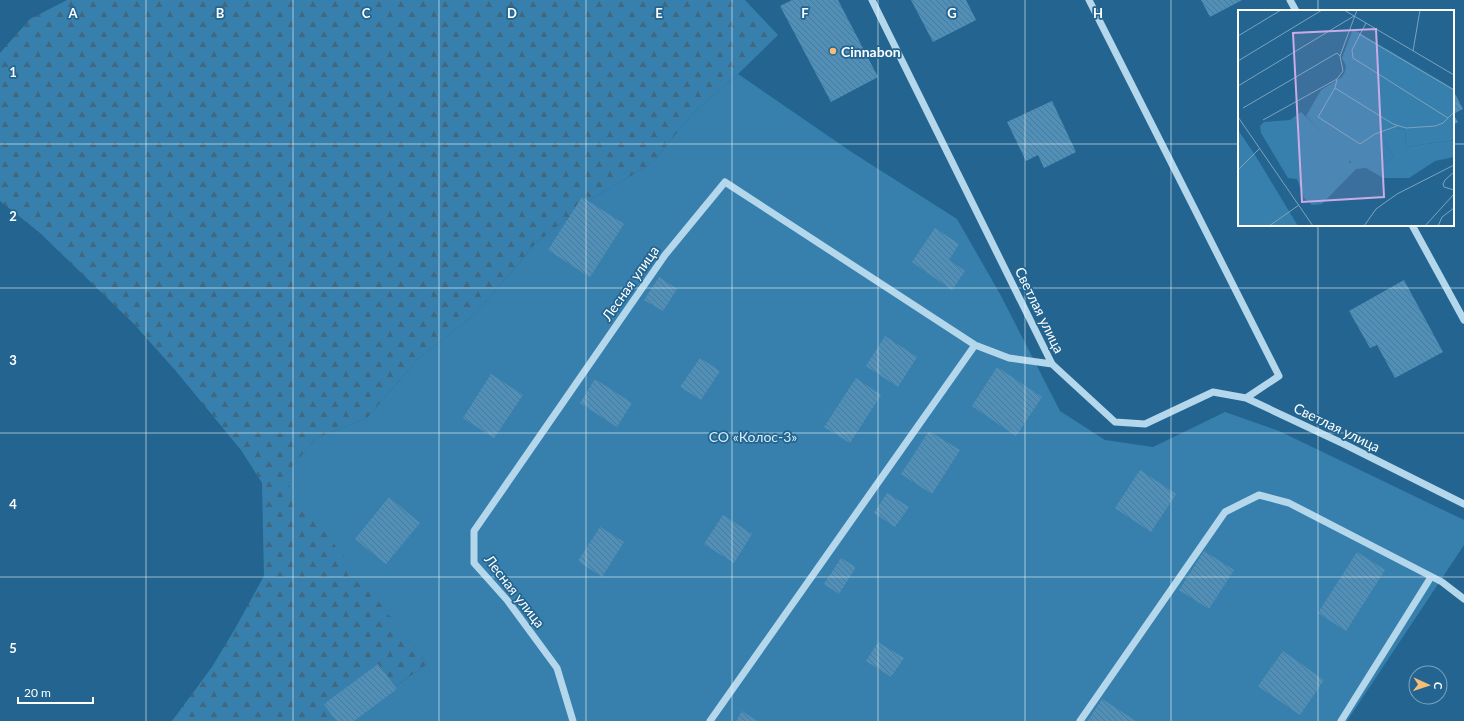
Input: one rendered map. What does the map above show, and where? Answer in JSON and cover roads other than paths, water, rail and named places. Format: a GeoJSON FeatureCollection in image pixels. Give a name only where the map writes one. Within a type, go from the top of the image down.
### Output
{"type":"FeatureCollection","features":[{"type":"Feature","properties":{"kind":"street","name":"Светлая улица"},"geometry":{"type":"LineString","coordinates":[[872,0],[1052,364],[1115,422],[1145,424],[1213,392],[1246,398],[1344,444],[1464,504]]}},
{"type":"Feature","properties":{"kind":"street"},"geometry":{"type":"LineString","coordinates":[[1089,0],[1278,376],[1246,398]]}},
{"type":"Feature","properties":{"kind":"street"},"geometry":{"type":"LineString","coordinates":[[1290,0],[1295,10]]}},
{"type":"Feature","properties":{"kind":"street","name":"Лесная улица"},"geometry":{"type":"LineString","coordinates":[[573,721],[557,668],[507,600],[474,563],[474,531],[665,255],[725,182],[975,345],[1009,358],[1052,364]]}},
{"type":"Feature","properties":{"kind":"street"},"geometry":{"type":"LineString","coordinates":[[1413,226],[1464,320]]}},
{"type":"Feature","properties":{"kind":"street"},"geometry":{"type":"LineString","coordinates":[[710,721],[975,345]]}},
{"type":"Feature","properties":{"kind":"street"},"geometry":{"type":"LineString","coordinates":[[1080,721],[1225,512],[1259,495],[1289,503],[1442,582],[1464,599]]}},
{"type":"Feature","properties":{"kind":"street"},"geometry":{"type":"LineString","coordinates":[[1341,721],[1431,577]]}},
{"type":"Feature","properties":{"kind":"place","name":"Cinnabon"},"geometry":{"type":"Point","coordinates":[833,51]}},
{"type":"Feature","properties":{"kind":"park label","name":"СО «Колос-3»"},"geometry":{"type":"Point","coordinates":[753,436]}}]}
